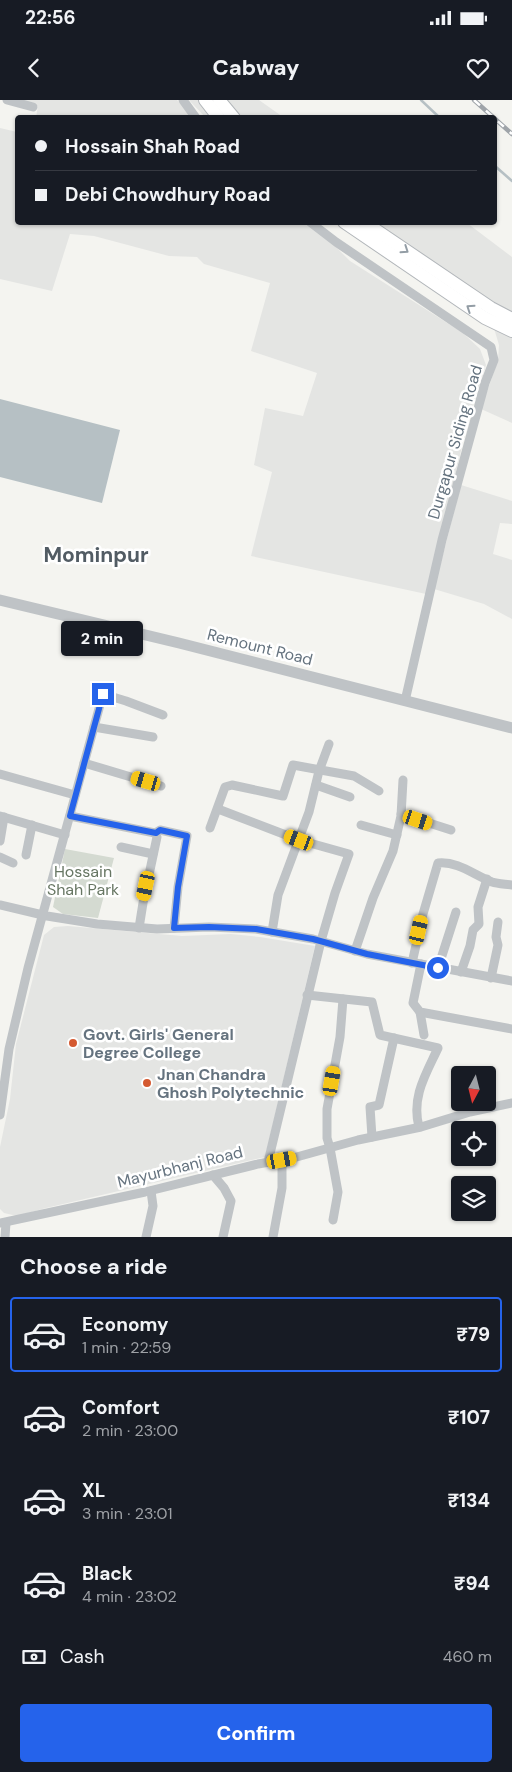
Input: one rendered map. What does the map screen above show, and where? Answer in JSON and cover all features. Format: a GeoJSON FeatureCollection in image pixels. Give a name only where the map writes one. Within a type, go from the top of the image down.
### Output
{"type":"FeatureCollection","features":[{"type":"Feature","properties":{"kind":"main road"},"geometry":{"type":"LineString","coordinates":[[204,100],[216,115]]}},
{"type":"Feature","properties":{"kind":"main road"},"geometry":{"type":"LineString","coordinates":[[219,100],[232,115]]}},
{"type":"Feature","properties":{"kind":"main road"},"geometry":{"type":"LineString","coordinates":[[348,225],[485,318],[512,331]]}},
{"type":"Feature","properties":{"kind":"main road"},"geometry":{"type":"LineString","coordinates":[[368,225],[491,308],[512,319]]}},
{"type":"Feature","properties":{"kind":"street"},"geometry":{"type":"LineString","coordinates":[[7,100],[33,107]]}},
{"type":"Feature","properties":{"kind":"street"},"geometry":{"type":"LineString","coordinates":[[183,100],[194,115]]}},
{"type":"Feature","properties":{"kind":"street","name":"Durgapur Siding Road"},"geometry":{"type":"LineString","coordinates":[[314,225],[491,347],[494,360],[485,383],[442,540],[404,701]]}},
{"type":"Feature","properties":{"kind":"street","name":"Remount Road"},"geometry":{"type":"LineString","coordinates":[[0,600],[512,728]]}},
{"type":"Feature","properties":{"kind":"street"},"geometry":{"type":"LineString","coordinates":[[0,1115],[9,1048],[28,968],[44,916],[103,694],[163,715]]}},
{"type":"Feature","properties":{"kind":"street"},"geometry":{"type":"LineString","coordinates":[[94,727],[153,737]]}},
{"type":"Feature","properties":{"kind":"street"},"geometry":{"type":"LineString","coordinates":[[272,932],[278,895],[309,812],[328,744]]}},
{"type":"Feature","properties":{"kind":"street"},"geometry":{"type":"LineString","coordinates":[[84,763],[161,786]]}},
{"type":"Feature","properties":{"kind":"street"},"geometry":{"type":"LineString","coordinates":[[210,828],[224,787],[232,785],[283,796],[294,765],[354,776],[379,791]]}},
{"type":"Feature","properties":{"kind":"street"},"geometry":{"type":"LineString","coordinates":[[0,774],[75,794]]}},
{"type":"Feature","properties":{"kind":"street"},"geometry":{"type":"LineString","coordinates":[[355,951],[373,898],[393,851],[401,814],[403,780]]}},
{"type":"Feature","properties":{"kind":"street"},"geometry":{"type":"LineString","coordinates":[[316,785],[350,797]]}},
{"type":"Feature","properties":{"kind":"street"},"geometry":{"type":"LineString","coordinates":[[218,809],[299,840],[349,854],[321,941],[268,1162]]}},
{"type":"Feature","properties":{"kind":"street"},"geometry":{"type":"LineString","coordinates":[[401,814],[451,830]]}},
{"type":"Feature","properties":{"kind":"street"},"geometry":{"type":"LineString","coordinates":[[0,841],[2,816],[65,835]]}},
{"type":"Feature","properties":{"kind":"street"},"geometry":{"type":"LineString","coordinates":[[70,816],[156,833],[160,830],[187,836],[178,887],[174,928]]}},
{"type":"Feature","properties":{"kind":"street"},"geometry":{"type":"LineString","coordinates":[[361,824],[397,835]]}},
{"type":"Feature","properties":{"kind":"street"},"geometry":{"type":"LineString","coordinates":[[26,855],[32,825]]}},
{"type":"Feature","properties":{"kind":"street"},"geometry":{"type":"LineString","coordinates":[[140,928],[143,903],[157,837],[156,833]]}},
{"type":"Feature","properties":{"kind":"street"},"geometry":{"type":"LineString","coordinates":[[121,848],[153,854]]}},
{"type":"Feature","properties":{"kind":"street"},"geometry":{"type":"LineString","coordinates":[[0,857],[13,863]]}},
{"type":"Feature","properties":{"kind":"street"},"geometry":{"type":"LineString","coordinates":[[412,963],[423,914],[438,863],[445,862],[469,870],[493,882],[512,884]]}},
{"type":"Feature","properties":{"kind":"street"},"geometry":{"type":"LineString","coordinates":[[461,972],[470,946],[473,930],[478,924],[478,906],[487,879]]}},
{"type":"Feature","properties":{"kind":"street"},"geometry":{"type":"LineString","coordinates":[[0,905],[44,916],[97,924],[157,929],[209,927],[256,929],[321,941],[355,951],[412,963],[512,982]]}},
{"type":"Feature","properties":{"kind":"street"},"geometry":{"type":"LineString","coordinates":[[438,968],[456,912]]}},
{"type":"Feature","properties":{"kind":"street"},"geometry":{"type":"LineString","coordinates":[[491,978],[498,946],[496,937],[498,922]]}},
{"type":"Feature","properties":{"kind":"street"},"geometry":{"type":"LineString","coordinates":[[421,964],[414,1003],[420,1012],[424,1035]]}},
{"type":"Feature","properties":{"kind":"street"},"geometry":{"type":"LineString","coordinates":[[307,995],[372,1002],[380,1035],[438,1048],[419,1087],[417,1107],[419,1127]]}},
{"type":"Feature","properties":{"kind":"street"},"geometry":{"type":"LineString","coordinates":[[333,1220],[338,1192],[327,1138],[327,1110],[340,1037],[343,999]]}},
{"type":"Feature","properties":{"kind":"street"},"geometry":{"type":"LineString","coordinates":[[420,1012],[512,1030]]}},
{"type":"Feature","properties":{"kind":"street"},"geometry":{"type":"LineString","coordinates":[[372,1137],[370,1107],[379,1105],[394,1038]]}},
{"type":"Feature","properties":{"kind":"street","name":"Mayurbhanj Road"},"geometry":{"type":"LineString","coordinates":[[3,1223],[282,1160],[512,1103]]}},
{"type":"Feature","properties":{"kind":"street"},"geometry":{"type":"LineString","coordinates":[[273,1237],[282,1188],[282,1160]]}},
{"type":"Feature","properties":{"kind":"street"},"geometry":{"type":"LineString","coordinates":[[213,1175],[224,1188],[231,1201],[223,1237]]}},
{"type":"Feature","properties":{"kind":"street"},"geometry":{"type":"LineString","coordinates":[[146,1237],[153,1206],[151,1190]]}},
{"type":"Feature","properties":{"kind":"street"},"geometry":{"type":"LineString","coordinates":[[3,1223],[5,1237]]}},
{"type":"Feature","properties":{"kind":"shaded area"},"geometry":{"type":"Polygon","coordinates":[[[16,100],[177,100],[192,115],[36,115],[38,106],[16,100]]]}},
{"type":"Feature","properties":{"kind":"shaded area"},"geometry":{"type":"Polygon","coordinates":[[[189,100],[259,100],[280,115],[203,115],[189,100]]]}},
{"type":"Feature","properties":{"kind":"shaded area"},"geometry":{"type":"Polygon","coordinates":[[[0,128],[15,132],[15,225],[309,225],[350,261],[463,333],[480,349],[486,365],[469,418],[426,594],[251,556],[272,472],[254,465],[265,408],[303,416],[317,373],[251,351],[270,283],[204,264],[197,257],[169,256],[94,236],[70,234],[52,291],[0,279],[0,128]]]}},
{"type":"Feature","properties":{"kind":"shaded area"},"geometry":{"type":"Polygon","coordinates":[[[339,225],[470,225],[512,257],[512,423],[481,409],[498,360],[499,345],[493,325],[339,225]]]}},
{"type":"Feature","properties":{"kind":"shaded area"},"geometry":{"type":"Polygon","coordinates":[[[0,399],[120,430],[102,503],[0,477],[0,399]]]}},
{"type":"Feature","properties":{"kind":"shaded area"},"geometry":{"type":"Polygon","coordinates":[[[461,485],[512,501],[512,524],[500,523],[493,554],[512,560],[512,619],[484,604],[434,589],[461,485]]]}},
{"type":"Feature","properties":{"kind":"shaded area","name":"Jnan Chandra Ghosh Polytechnic"},"geometry":{"type":"Polygon","coordinates":[[[68,926],[182,936],[231,934],[315,946],[265,1157],[17,1216],[4,1213],[0,1209],[0,1147],[10,1099],[16,1044],[44,935],[54,927],[68,926]]]}},
{"type":"Feature","properties":{"kind":"green space","name":"Hossain Shah Park"},"geometry":{"type":"Polygon","coordinates":[[[65,849],[114,858],[98,918],[63,914],[53,907],[65,849]]]}},
{"type":"Feature","properties":{"kind":"waterway"},"geometry":{"type":"LineString","coordinates":[[421,100],[437,115]]}},
{"type":"Feature","properties":{"kind":"waterway"},"geometry":{"type":"LineString","coordinates":[[497,168],[512,181]]}},
{"type":"Feature","properties":{"kind":"railway"},"geometry":{"type":"LineString","coordinates":[[474,100],[491,115]]}},
{"type":"Feature","properties":{"kind":"railway"},"geometry":{"type":"LineString","coordinates":[[497,121],[512,134]]}},
{"type":"Feature","properties":{"kind":"place","name":"Govt. Girls' General Degree College"},"geometry":{"type":"Point","coordinates":[73,1043]}},
{"type":"Feature","properties":{"kind":"place","name":"Jnan Chandra Ghosh Polytechnic"},"geometry":{"type":"Point","coordinates":[147,1083]}},
{"type":"Feature","properties":{"kind":"district","name":"Mominpur"},"geometry":{"type":"Point","coordinates":[96,555]}},
{"type":"Feature","properties":{"kind":"route"},"geometry":{"type":"LineString","coordinates":[[103,694],[70,816],[156,833],[160,830],[187,836],[178,887],[174,928],[256,929],[313,939],[367,954],[438,968]]}}]}
